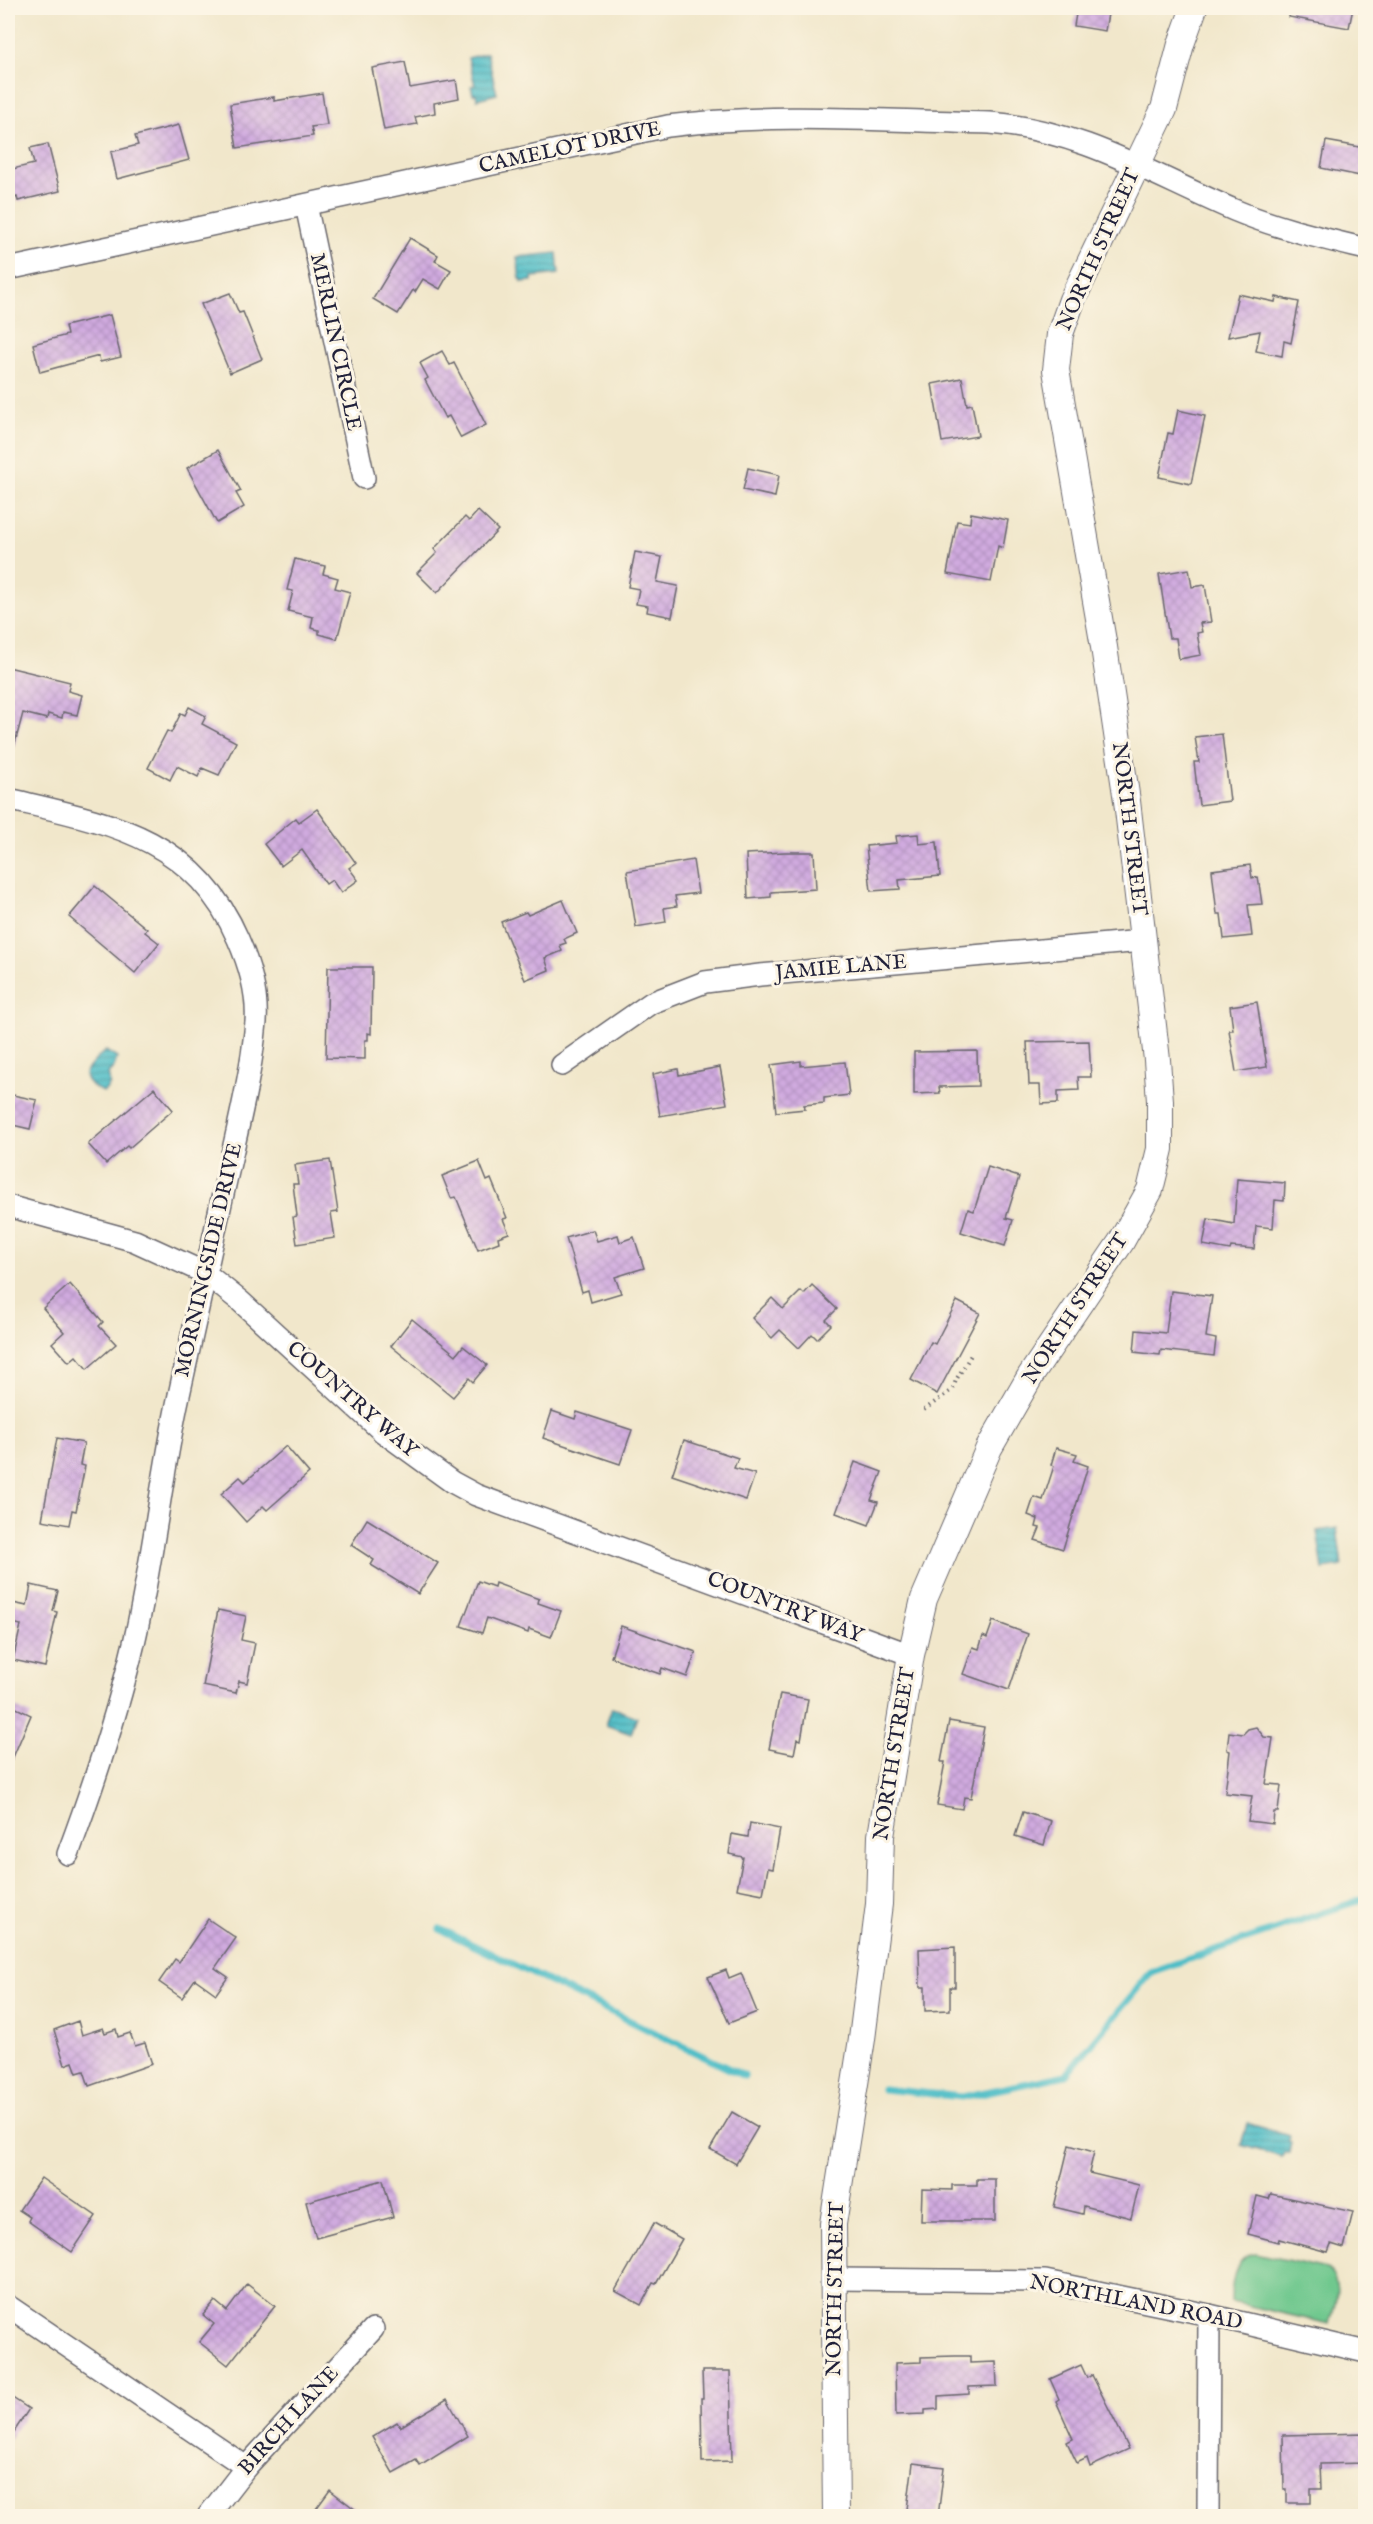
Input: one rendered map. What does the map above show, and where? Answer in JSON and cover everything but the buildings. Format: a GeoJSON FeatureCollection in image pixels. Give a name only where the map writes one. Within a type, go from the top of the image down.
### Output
{"type":"FeatureCollection","features":[{"type":"Feature","properties":{"kind":"street","name":"NORTH STREET"},"geometry":{"type":"LineString","coordinates":[[836,2517],[833,2224],[862,2039],[879,1904],[880,1836],[911,1655],[924,1599],[989,1448],[1031,1376],[1121,1242],[1150,1190],[1160,1149],[1160,1101],[1128,801],[1056,370],[1060,334],[1072,300],[1164,109],[1181,44],[1194,8]]}},
{"type":"Feature","properties":{"kind":"street","name":"CAMELOT DRIVE"},"geometry":{"type":"LineString","coordinates":[[8,269],[656,129],[716,120],[759,118],[1019,125],[1053,132],[1137,164],[1263,221],[1365,249]]}},
{"type":"Feature","properties":{"kind":"street","name":"MERLIN CIRCLE"},"geometry":{"type":"LineString","coordinates":[[306,205],[364,478]]}},
{"type":"Feature","properties":{"kind":"street","name":"MORNINGSIDE DRIVE"},"geometry":{"type":"LineString","coordinates":[[8,799],[113,825],[152,843],[187,868],[216,899],[237,936],[251,977],[256,1019],[238,1128],[178,1400],[135,1640],[112,1727],[68,1854]]}},
{"type":"Feature","properties":{"kind":"street","name":"JAMIE LANE"},"geometry":{"type":"LineString","coordinates":[[562,1065],[651,1003],[705,982],[760,975],[1142,941]]}},
{"type":"Feature","properties":{"kind":"street","name":"COUNTRY WAY"},"geometry":{"type":"LineString","coordinates":[[8,1206],[135,1241],[206,1273],[240,1301],[383,1432],[452,1482],[476,1495],[911,1655]]}},
{"type":"Feature","properties":{"kind":"street","name":"NORTHLAND ROAD"},"geometry":{"type":"LineString","coordinates":[[832,2279],[1045,2281],[1209,2315],[1365,2352]]}},
{"type":"Feature","properties":{"kind":"street"},"geometry":{"type":"LineString","coordinates":[[8,2306],[246,2467]]}},
{"type":"Feature","properties":{"kind":"street"},"geometry":{"type":"LineString","coordinates":[[1208,2517],[1209,2315]]}},
{"type":"Feature","properties":{"kind":"street","name":"BIRCH LANE"},"geometry":{"type":"LineString","coordinates":[[208,2517],[246,2467],[373,2329]]}},
{"type":"Feature","properties":{"kind":"path"},"geometry":{"type":"LineString","coordinates":[[924,1410],[953,1389],[971,1355]]}},
{"type":"Feature","properties":{"kind":"green space"},"geometry":{"type":"Polygon","coordinates":[[[1256,2253],[1326,2269],[1332,2274],[1337,2287],[1337,2295],[1330,2324],[1231,2302],[1233,2279],[1238,2265],[1249,2255],[1256,2253]]]}},
{"type":"Feature","properties":{"kind":"water"},"geometry":{"type":"Polygon","coordinates":[[[487,53],[497,94],[477,99],[471,86],[475,85],[468,58],[487,53]]]}},
{"type":"Feature","properties":{"kind":"water"},"geometry":{"type":"Polygon","coordinates":[[[557,253],[559,274],[532,277],[532,281],[522,282],[517,257],[557,253]]]}},
{"type":"Feature","properties":{"kind":"water"},"geometry":{"type":"Polygon","coordinates":[[[106,1051],[117,1058],[114,1067],[108,1073],[110,1084],[104,1092],[92,1085],[85,1074],[106,1051]]]}},
{"type":"Feature","properties":{"kind":"water"},"geometry":{"type":"Polygon","coordinates":[[[1337,1528],[1342,1566],[1323,1569],[1317,1531],[1337,1528]]]}},
{"type":"Feature","properties":{"kind":"water"},"geometry":{"type":"Polygon","coordinates":[[[612,1708],[637,1717],[631,1734],[606,1725],[612,1708]]]}},
{"type":"Feature","properties":{"kind":"water"},"geometry":{"type":"Polygon","coordinates":[[[1247,2123],[1289,2136],[1288,2141],[1291,2142],[1289,2153],[1284,2152],[1282,2157],[1241,2145],[1247,2123]]]}},
{"type":"Feature","properties":{"kind":"waterway"},"geometry":{"type":"LineString","coordinates":[[883,2089],[962,2097],[1066,2075],[1151,1972],[1366,1898]]}},
{"type":"Feature","properties":{"kind":"waterway"},"geometry":{"type":"LineString","coordinates":[[440,1929],[744,2076]]}}]}
